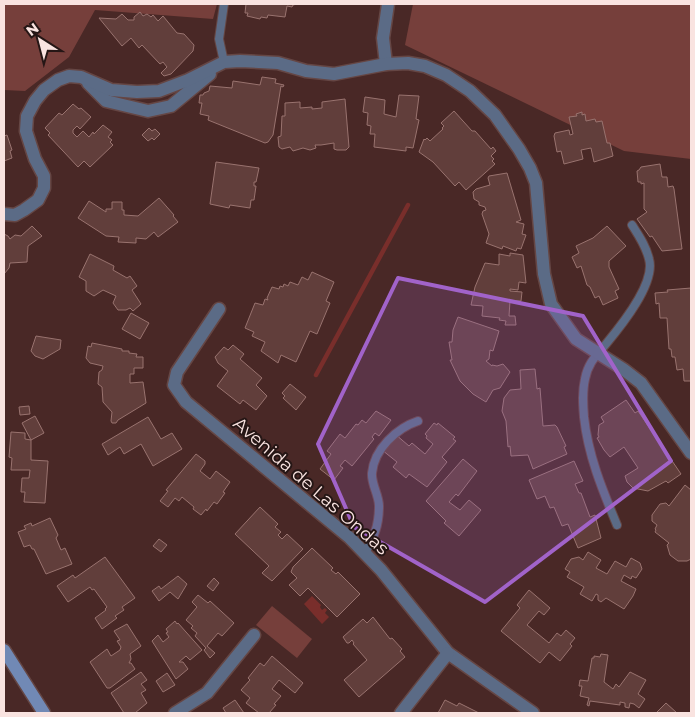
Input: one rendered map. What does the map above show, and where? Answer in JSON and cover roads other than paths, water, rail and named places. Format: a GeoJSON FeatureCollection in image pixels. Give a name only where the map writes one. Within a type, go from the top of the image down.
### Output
{"type":"FeatureCollection","features":[{"type":"Feature","properties":{"kind":"main road"},"geometry":{"type":"LineString","coordinates":[[4,650],[44,713]]}},
{"type":"Feature","properties":{"kind":"street"},"geometry":{"type":"LineString","coordinates":[[386,64],[383,38],[388,4]]}},
{"type":"Feature","properties":{"kind":"street"},"geometry":{"type":"LineString","coordinates":[[81,76],[106,101],[148,111],[171,106],[224,62]]}},
{"type":"Feature","properties":{"kind":"street"},"geometry":{"type":"LineString","coordinates":[[4,214],[15,215],[24,210],[38,200],[44,188],[44,176],[35,159],[26,131],[27,116],[35,101],[44,90],[58,80],[69,76],[81,76],[111,90],[137,92],[159,91],[188,80],[224,62],[278,63],[306,71],[334,74],[386,64],[408,62],[425,66],[446,75],[470,92],[495,115],[519,148],[536,183],[544,274],[551,304],[576,339],[642,383],[691,454]]}},
{"type":"Feature","properties":{"kind":"street","name":"Avenida de Las Ondas"},"geometry":{"type":"LineString","coordinates":[[219,309],[177,372],[174,385],[186,402],[350,538],[381,570],[448,653],[533,713]]}},
{"type":"Feature","properties":{"kind":"street"},"geometry":{"type":"LineString","coordinates":[[175,713],[207,694],[254,635]]}},
{"type":"Feature","properties":{"kind":"street"},"geometry":{"type":"LineString","coordinates":[[401,713],[448,653]]}},
{"type":"Feature","properties":{"kind":"lane"},"geometry":{"type":"LineString","coordinates":[[224,4],[219,39],[224,62]]}},
{"type":"Feature","properties":{"kind":"lane"},"geometry":{"type":"LineString","coordinates":[[617,525],[598,480],[586,437],[582,400],[585,379],[591,361],[635,306],[650,273],[650,260],[642,240],[632,225]]}},
{"type":"Feature","properties":{"kind":"lane"},"geometry":{"type":"LineString","coordinates":[[365,553],[377,530],[379,518],[380,504],[372,473],[378,455],[393,434],[406,425],[418,421]]}},
{"type":"Feature","properties":{"kind":"waterway"},"geometry":{"type":"LineString","coordinates":[[316,375],[408,205]]}}]}
